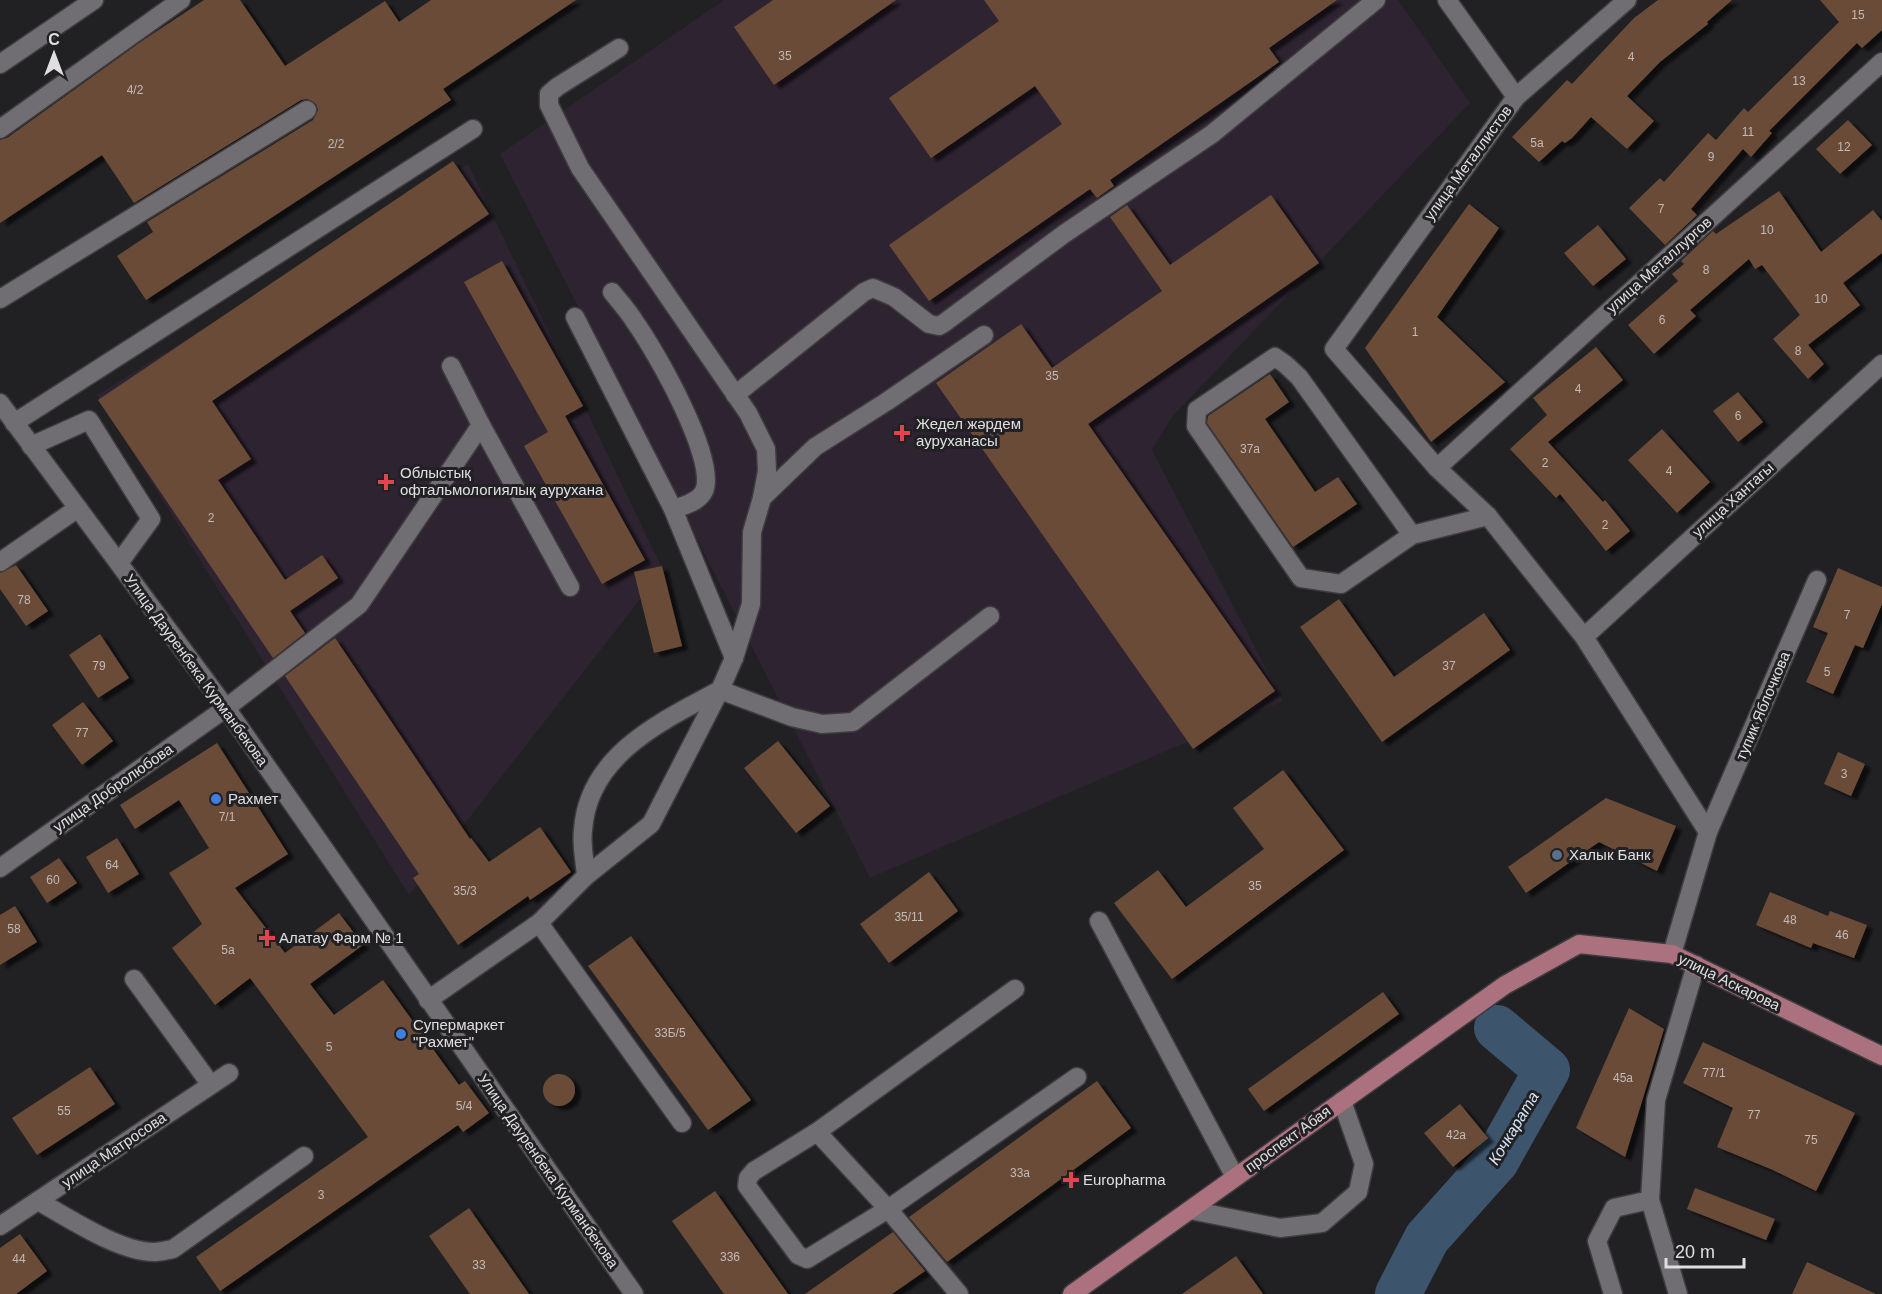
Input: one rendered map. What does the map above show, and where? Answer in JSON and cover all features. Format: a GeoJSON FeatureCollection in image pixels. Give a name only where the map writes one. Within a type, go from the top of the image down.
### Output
{"type":"FeatureCollection","features":[{"type":"Feature","properties":{"kind":"main road","name":"улица Аскарова"},"geometry":{"type":"LineString","coordinates":[[1505,985],[1578,944],[1672,954],[1882,1056]]}},
{"type":"Feature","properties":{"kind":"main road","name":"проспект Абая"},"geometry":{"type":"LineString","coordinates":[[1072,1294],[1505,985]]}},
{"type":"Feature","properties":{"kind":"street"},"geometry":{"type":"LineString","coordinates":[[0,64],[94,0]]}},
{"type":"Feature","properties":{"kind":"street"},"geometry":{"type":"LineString","coordinates":[[0,129],[181,0]]}},
{"type":"Feature","properties":{"kind":"street"},"geometry":{"type":"LineString","coordinates":[[735,395],[864,292],[873,288],[894,297],[929,324],[939,326],[944,323],[1064,234],[1212,134],[1376,0]]}},
{"type":"Feature","properties":{"kind":"street"},"geometry":{"type":"LineString","coordinates":[[1447,0],[1516,97]]}},
{"type":"Feature","properties":{"kind":"street","name":"улица Металлистов"},"geometry":{"type":"LineString","coordinates":[[1437,468],[1334,349],[1516,97],[1627,0]]}},
{"type":"Feature","properties":{"kind":"street"},"geometry":{"type":"LineString","coordinates":[[428,1000],[539,923],[586,876],[651,824],[720,690],[734,658],[751,604],[752,532],[767,471],[766,449],[748,414],[580,168],[549,105],[549,94],[557,87],[619,48]]}},
{"type":"Feature","properties":{"kind":"street","name":"улица Металлургов"},"geometry":{"type":"LineString","coordinates":[[1437,468],[1882,62]]}},
{"type":"Feature","properties":{"kind":"street"},"geometry":{"type":"LineString","coordinates":[[0,299],[307,110]]}},
{"type":"Feature","properties":{"kind":"street"},"geometry":{"type":"LineString","coordinates":[[14,423],[473,129]]}},
{"type":"Feature","properties":{"kind":"street"},"geometry":{"type":"LineString","coordinates":[[612,292],[635,322],[686,411],[704,462],[706,482],[704,492],[688,504],[673,509]]}},
{"type":"Feature","properties":{"kind":"street"},"geometry":{"type":"LineString","coordinates":[[575,317],[673,509],[734,658]]}},
{"type":"Feature","properties":{"kind":"street"},"geometry":{"type":"LineString","coordinates":[[762,498],[815,447],[984,335]]}},
{"type":"Feature","properties":{"kind":"street"},"geometry":{"type":"LineString","coordinates":[[1412,535],[1299,377],[1275,357],[1197,410],[1196,426],[1301,578],[1341,585],[1412,535],[1488,516]]}},
{"type":"Feature","properties":{"kind":"street","name":"улица Хантагы"},"geometry":{"type":"LineString","coordinates":[[1584,637],[1882,364]]}},
{"type":"Feature","properties":{"kind":"street"},"geometry":{"type":"LineString","coordinates":[[451,366],[570,587]]}},
{"type":"Feature","properties":{"kind":"street","name":"Улица Дауренбека Курманбекова"},"geometry":{"type":"LineString","coordinates":[[0,404],[226,708],[634,1294]]}},
{"type":"Feature","properties":{"kind":"street"},"geometry":{"type":"LineString","coordinates":[[31,446],[88,420],[151,519],[118,562]]}},
{"type":"Feature","properties":{"kind":"street","name":"улица Добролюбова"},"geometry":{"type":"LineString","coordinates":[[0,868],[226,708],[359,605],[481,425]]}},
{"type":"Feature","properties":{"kind":"street"},"geometry":{"type":"LineString","coordinates":[[1437,468],[1488,516],[1584,637],[1708,832]]}},
{"type":"Feature","properties":{"kind":"street"},"geometry":{"type":"LineString","coordinates":[[0,562],[78,508]]}},
{"type":"Feature","properties":{"kind":"street","name":"тупик Яблочкова"},"geometry":{"type":"LineString","coordinates":[[1672,954],[1708,832],[1817,580]]}},
{"type":"Feature","properties":{"kind":"street"},"geometry":{"type":"LineString","coordinates":[[586,876],[582,830],[590,796],[611,761],[659,723],[720,690],[792,717],[822,724],[854,722],[990,616]]}},
{"type":"Feature","properties":{"kind":"street"},"geometry":{"type":"LineString","coordinates":[[1099,921],[1235,1177]]}},
{"type":"Feature","properties":{"kind":"street"},"geometry":{"type":"LineString","coordinates":[[539,923],[682,1123]]}},
{"type":"Feature","properties":{"kind":"street"},"geometry":{"type":"LineString","coordinates":[[1678,1294],[1650,1200],[1656,1100],[1696,965]]}},
{"type":"Feature","properties":{"kind":"street"},"geometry":{"type":"LineString","coordinates":[[134,979],[211,1086]]}},
{"type":"Feature","properties":{"kind":"street"},"geometry":{"type":"LineString","coordinates":[[1015,988],[817,1132],[754,1171],[748,1178],[747,1186],[798,1255],[807,1259],[888,1209],[1077,1077]]}},
{"type":"Feature","properties":{"kind":"street","name":"улица Матросова"},"geometry":{"type":"LineString","coordinates":[[0,1226],[229,1073]]}},
{"type":"Feature","properties":{"kind":"street"},"geometry":{"type":"LineString","coordinates":[[1190,1210],[1280,1228],[1322,1223],[1358,1192],[1364,1164],[1342,1101]]}},
{"type":"Feature","properties":{"kind":"street"},"geometry":{"type":"LineString","coordinates":[[817,1132],[888,1209],[959,1294]]}},
{"type":"Feature","properties":{"kind":"street"},"geometry":{"type":"LineString","coordinates":[[38,1200],[96,1233],[127,1246],[154,1252],[173,1249],[304,1156]]}},
{"type":"Feature","properties":{"kind":"street"},"geometry":{"type":"LineString","coordinates":[[1613,1294],[1597,1240],[1614,1208],[1650,1200]]}},
{"type":"Feature","properties":{"kind":"shaded area","name":"Жедел жәрдем ауруханасы"},"geometry":{"type":"Polygon","coordinates":[[[724,0],[1398,0],[1470,103],[1172,417],[1152,450],[1283,701],[870,878],[500,154],[724,0]]]}},
{"type":"Feature","properties":{"kind":"shaded area","name":"Облыстық офтальмологиялық аурухана"},"geometry":{"type":"Polygon","coordinates":[[[468,164],[663,570],[409,895],[97,395],[468,164]]]}},
{"type":"Feature","properties":{"kind":"building"},"geometry":{"type":"Polygon","coordinates":[[[204,0],[240,0],[285,66],[385,1],[399,22],[431,0],[576,0],[443,89],[451,100],[146,300],[117,256],[153,232],[147,222],[313,120],[318,110],[316,104],[307,99],[301,100],[134,203],[102,155],[0,223],[0,140],[7,138],[142,41],[204,0]]]}},
{"type":"Feature","properties":{"kind":"building"},"geometry":{"type":"Polygon","coordinates":[[[773,0],[896,0],[774,85],[734,27],[773,0]]]}},
{"type":"Feature","properties":{"kind":"building"},"geometry":{"type":"Polygon","coordinates":[[[984,0],[1337,0],[1269,48],[1279,62],[1110,180],[1114,186],[1097,198],[1090,189],[929,301],[889,245],[1062,124],[1035,86],[931,158],[889,98],[999,21],[984,0]]]}},
{"type":"Feature","properties":{"kind":"building"},"geometry":{"type":"Polygon","coordinates":[[[1658,0],[1732,0],[1707,22],[1708,24],[1660,62],[1627,96],[1654,121],[1627,149],[1591,117],[1572,138],[1565,143],[1562,141],[1539,162],[1512,137],[1567,80],[1572,84],[1634,18],[1658,0]]]}},
{"type":"Feature","properties":{"kind":"building"},"geometry":{"type":"Polygon","coordinates":[[[1820,0],[1882,0],[1882,30],[1862,48],[1857,43],[1769,131],[1772,133],[1751,157],[1743,149],[1691,209],[1697,215],[1665,245],[1629,208],[1660,178],[1664,182],[1708,133],[1716,140],[1744,108],[1748,112],[1839,22],[1820,0]]]}},
{"type":"Feature","properties":{"kind":"building"},"geometry":{"type":"Polygon","coordinates":[[[1848,120],[1872,145],[1840,174],[1816,149],[1848,120]]]}},
{"type":"Feature","properties":{"kind":"building"},"geometry":{"type":"Polygon","coordinates":[[[453,161],[489,214],[212,401],[251,459],[218,480],[285,580],[322,555],[338,578],[290,611],[305,633],[273,658],[98,400],[453,161]]]}},
{"type":"Feature","properties":{"kind":"building"},"geometry":{"type":"Polygon","coordinates":[[[1779,191],[1821,252],[1873,210],[1882,221],[1882,253],[1843,283],[1860,305],[1808,345],[1824,364],[1808,379],[1773,339],[1800,315],[1762,265],[1755,269],[1749,259],[1690,310],[1696,316],[1654,354],[1628,325],[1678,281],[1672,274],[1684,264],[1681,261],[1713,231],[1716,234],[1779,191]]]}},
{"type":"Feature","properties":{"kind":"building"},"geometry":{"type":"Polygon","coordinates":[[[1271,195],[1319,263],[1088,424],[1275,691],[1193,749],[936,383],[1021,324],[1052,368],[1162,291],[1110,217],[1127,205],[1170,265],[1271,195]]]}},
{"type":"Feature","properties":{"kind":"building"},"geometry":{"type":"Polygon","coordinates":[[[1469,204],[1499,228],[1437,317],[1505,382],[1431,442],[1365,348],[1469,204]]]}},
{"type":"Feature","properties":{"kind":"building"},"geometry":{"type":"Polygon","coordinates":[[[1598,225],[1626,259],[1593,286],[1564,253],[1598,225]]]}},
{"type":"Feature","properties":{"kind":"building"},"geometry":{"type":"Polygon","coordinates":[[[502,261],[583,406],[565,416],[645,560],[602,584],[524,446],[548,432],[464,282],[502,261]]]}},
{"type":"Feature","properties":{"kind":"building"},"geometry":{"type":"Polygon","coordinates":[[[1596,347],[1623,380],[1548,442],[1603,502],[1605,500],[1630,531],[1606,551],[1560,494],[1556,498],[1510,449],[1547,415],[1533,398],[1596,347]]]}},
{"type":"Feature","properties":{"kind":"building"},"geometry":{"type":"Polygon","coordinates":[[[1270,374],[1289,402],[1265,419],[1315,492],[1338,477],[1357,504],[1293,547],[1207,423],[1208,416],[1270,374]]]}},
{"type":"Feature","properties":{"kind":"building"},"geometry":{"type":"Polygon","coordinates":[[[1738,392],[1763,422],[1738,442],[1713,411],[1738,392]]]}},
{"type":"Feature","properties":{"kind":"building"},"geometry":{"type":"Polygon","coordinates":[[[1662,429],[1710,482],[1677,513],[1628,460],[1662,429]]]}},
{"type":"Feature","properties":{"kind":"building"},"geometry":{"type":"Polygon","coordinates":[[[16,565],[48,611],[26,626],[0,589],[0,573],[16,565]]]}},
{"type":"Feature","properties":{"kind":"building"},"geometry":{"type":"Polygon","coordinates":[[[662,566],[682,646],[654,653],[634,572],[662,566]]]}},
{"type":"Feature","properties":{"kind":"building"},"geometry":{"type":"Polygon","coordinates":[[[1838,568],[1882,587],[1882,604],[1863,648],[1855,645],[1833,694],[1806,682],[1828,633],[1813,627],[1838,568]]]}},
{"type":"Feature","properties":{"kind":"building"},"geometry":{"type":"Polygon","coordinates":[[[1339,599],[1394,677],[1484,613],[1510,650],[1382,742],[1300,627],[1339,599]]]}},
{"type":"Feature","properties":{"kind":"building"},"geometry":{"type":"Polygon","coordinates":[[[100,634],[129,678],[98,698],[69,655],[100,634]]]}},
{"type":"Feature","properties":{"kind":"building"},"geometry":{"type":"Polygon","coordinates":[[[335,638],[470,839],[489,862],[540,827],[571,872],[530,900],[528,896],[458,945],[413,878],[419,874],[285,676],[335,638]]]}},
{"type":"Feature","properties":{"kind":"building"},"geometry":{"type":"Polygon","coordinates":[[[83,702],[113,741],[82,765],[52,725],[83,702]]]}},
{"type":"Feature","properties":{"kind":"building"},"geometry":{"type":"Polygon","coordinates":[[[778,741],[830,806],[796,833],[744,768],[778,741]]]}},
{"type":"Feature","properties":{"kind":"building"},"geometry":{"type":"Polygon","coordinates":[[[217,743],[288,854],[235,888],[285,953],[339,913],[363,945],[310,984],[334,1015],[383,980],[459,1085],[465,1081],[489,1113],[463,1132],[458,1125],[220,1291],[196,1257],[368,1137],[250,978],[215,1005],[172,948],[202,924],[169,873],[209,848],[179,800],[135,829],[120,805],[217,743]]]}},
{"type":"Feature","properties":{"kind":"building"},"geometry":{"type":"Polygon","coordinates":[[[1838,752],[1865,764],[1851,796],[1824,784],[1838,752]]]}},
{"type":"Feature","properties":{"kind":"building"},"geometry":{"type":"Polygon","coordinates":[[[1283,770],[1344,850],[1172,979],[1114,903],[1158,870],[1186,907],[1264,849],[1233,808],[1283,770]]]}},
{"type":"Feature","properties":{"kind":"building"},"geometry":{"type":"Polygon","coordinates":[[[1606,798],[1676,826],[1657,871],[1599,842],[1526,893],[1508,867],[1606,798]]]}},
{"type":"Feature","properties":{"kind":"building"},"geometry":{"type":"Polygon","coordinates":[[[117,838],[139,874],[108,893],[86,857],[117,838]]]}},
{"type":"Feature","properties":{"kind":"building"},"geometry":{"type":"Polygon","coordinates":[[[59,858],[77,883],[47,903],[30,877],[59,858]]]}},
{"type":"Feature","properties":{"kind":"building"},"geometry":{"type":"Polygon","coordinates":[[[929,872],[958,911],[889,963],[860,924],[929,872]]]}},
{"type":"Feature","properties":{"kind":"building"},"geometry":{"type":"Polygon","coordinates":[[[1770,892],[1828,916],[1830,911],[1867,925],[1854,958],[1813,943],[1811,948],[1756,925],[1770,892]]]}},
{"type":"Feature","properties":{"kind":"building"},"geometry":{"type":"Polygon","coordinates":[[[15,906],[37,942],[0,965],[0,915],[15,906]]]}},
{"type":"Feature","properties":{"kind":"building"},"geometry":{"type":"Polygon","coordinates":[[[631,936],[751,1100],[708,1130],[588,966],[631,936]]]}},
{"type":"Feature","properties":{"kind":"building"},"geometry":{"type":"Polygon","coordinates":[[[1383,992],[1399,1014],[1264,1111],[1248,1089],[1383,992]]]}},
{"type":"Feature","properties":{"kind":"building"},"geometry":{"type":"Polygon","coordinates":[[[1629,1008],[1664,1029],[1625,1157],[1576,1128],[1629,1008]]]}},
{"type":"Feature","properties":{"kind":"building"},"geometry":{"type":"Polygon","coordinates":[[[1703,1042],[1855,1113],[1816,1191],[1717,1147],[1733,1108],[1683,1083],[1703,1042]]]}},
{"type":"Feature","properties":{"kind":"building"},"geometry":{"type":"Polygon","coordinates":[[[90,1067],[115,1104],[37,1155],[12,1118],[90,1067]]]}},
{"type":"Feature","properties":{"kind":"building"},"geometry":{"type":"Polygon","coordinates":[[[559,1074],[570,1079],[575,1090],[570,1101],[559,1106],[548,1101],[543,1090],[548,1079],[559,1074]]]}},
{"type":"Feature","properties":{"kind":"building"},"geometry":{"type":"Polygon","coordinates":[[[1097,1081],[1131,1128],[947,1262],[909,1217],[1097,1081]]]}},
{"type":"Feature","properties":{"kind":"building"},"geometry":{"type":"Polygon","coordinates":[[[1460,1104],[1488,1138],[1453,1167],[1424,1133],[1460,1104]]]}},
{"type":"Feature","properties":{"kind":"building"},"geometry":{"type":"Polygon","coordinates":[[[1695,1188],[1775,1219],[1766,1240],[1687,1209],[1695,1188]]]}},
{"type":"Feature","properties":{"kind":"building"},"geometry":{"type":"Polygon","coordinates":[[[715,1191],[788,1294],[724,1294],[672,1221],[715,1191]]]}},
{"type":"Feature","properties":{"kind":"building"},"geometry":{"type":"Polygon","coordinates":[[[469,1208],[529,1294],[470,1294],[429,1236],[469,1208]]]}},
{"type":"Feature","properties":{"kind":"building"},"geometry":{"type":"Polygon","coordinates":[[[893,1232],[925,1271],[892,1294],[805,1294],[893,1232]]]}},
{"type":"Feature","properties":{"kind":"building"},"geometry":{"type":"Polygon","coordinates":[[[20,1234],[47,1271],[16,1294],[0,1294],[0,1248],[20,1234]]]}},
{"type":"Feature","properties":{"kind":"building"},"geometry":{"type":"Polygon","coordinates":[[[1236,1256],[1263,1294],[1182,1294],[1236,1256]]]}},
{"type":"Feature","properties":{"kind":"building"},"geometry":{"type":"Polygon","coordinates":[[[1807,1262],[1876,1294],[1792,1294],[1807,1262]]]}},
{"type":"Feature","properties":{"kind":"waterway","name":"Кочкарата"},"geometry":{"type":"LineString","coordinates":[[1398,1294],[1427,1238],[1496,1161],[1547,1070],[1497,1028]]}},
{"type":"Feature","properties":{"kind":"place","name":"Жедел жәрдем ауруханасы"},"geometry":{"type":"Point","coordinates":[902,433]}},
{"type":"Feature","properties":{"kind":"place","name":"Облыстық офтальмологиялық аурухана"},"geometry":{"type":"Point","coordinates":[386,482]}},
{"type":"Feature","properties":{"kind":"place","name":"Рахмет"},"geometry":{"type":"Point","coordinates":[216,799]}},
{"type":"Feature","properties":{"kind":"place","name":"Халык Банк"},"geometry":{"type":"Point","coordinates":[1557,855]}},
{"type":"Feature","properties":{"kind":"place","name":"Алатау Фарм № 1"},"geometry":{"type":"Point","coordinates":[267,938]}},
{"type":"Feature","properties":{"kind":"place","name":"Супермаркет \"Рахмет\""},"geometry":{"type":"Point","coordinates":[401,1034]}},
{"type":"Feature","properties":{"kind":"place","name":"Europharma"},"geometry":{"type":"Point","coordinates":[1071,1180]}}]}
